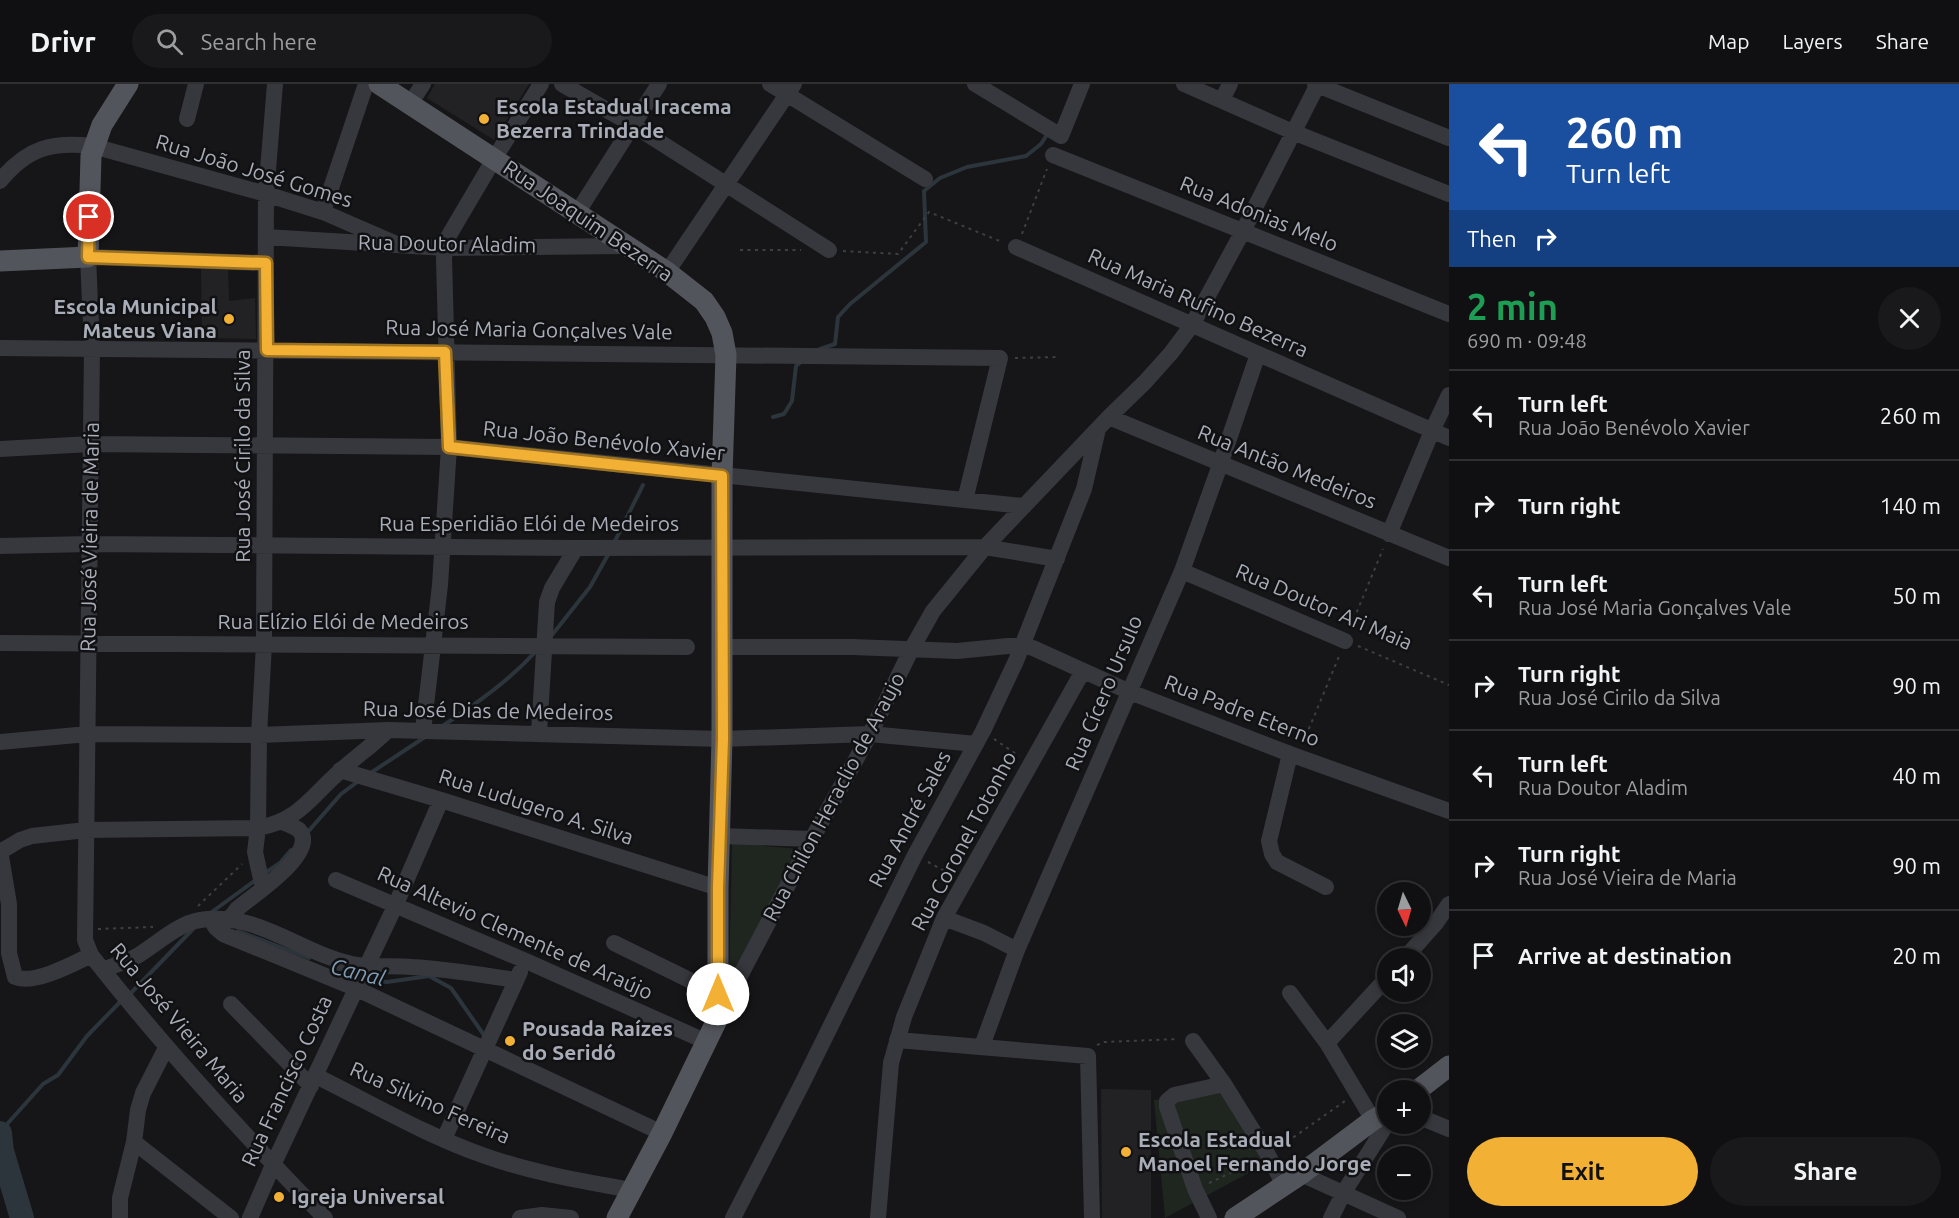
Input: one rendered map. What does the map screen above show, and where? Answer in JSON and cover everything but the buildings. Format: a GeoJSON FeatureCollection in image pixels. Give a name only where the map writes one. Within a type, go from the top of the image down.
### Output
{"type":"FeatureCollection","features":[{"type":"Feature","properties":{"kind":"main road"},"geometry":{"type":"LineString","coordinates":[[93,146],[102,125],[128,84]]}},
{"type":"Feature","properties":{"kind":"main road","name":"Rua Joaquim Bezerra"},"geometry":{"type":"LineString","coordinates":[[379,84],[667,272],[704,301],[722,333],[726,355],[722,476],[723,739],[718,888],[718,1018]]}},
{"type":"Feature","properties":{"kind":"main road","name":"Rua José Vieira de Maria"},"geometry":{"type":"LineString","coordinates":[[88,257],[93,146]]}},
{"type":"Feature","properties":{"kind":"main road"},"geometry":{"type":"LineString","coordinates":[[0,261],[88,257]]}},
{"type":"Feature","properties":{"kind":"main road","name":"Rua Chilon Heraclio de Araujo"},"geometry":{"type":"LineString","coordinates":[[617,1218],[662,1133],[718,1018]]}},
{"type":"Feature","properties":{"kind":"main road"},"geometry":{"type":"LineString","coordinates":[[1431,1080],[1449,1066]]}},
{"type":"Feature","properties":{"kind":"main road"},"geometry":{"type":"LineString","coordinates":[[1235,1218],[1377,1122]]}},
{"type":"Feature","properties":{"kind":"street"},"geometry":{"type":"LineString","coordinates":[[187,119],[196,84]]}},
{"type":"Feature","properties":{"kind":"street","name":"Rua José Cirilo da Silva"},"geometry":{"type":"LineString","coordinates":[[263,888],[255,852],[258,828],[259,735],[264,644],[266,194],[275,84]]}},
{"type":"Feature","properties":{"kind":"street"},"geometry":{"type":"LineString","coordinates":[[322,212],[366,84]]}},
{"type":"Feature","properties":{"kind":"street"},"geometry":{"type":"LineString","coordinates":[[410,104],[423,84]]}},
{"type":"Feature","properties":{"kind":"street"},"geometry":{"type":"LineString","coordinates":[[423,731],[438,610],[449,447],[445,352],[445,248],[448,237],[494,159],[542,84]]}},
{"type":"Feature","properties":{"kind":"street"},"geometry":{"type":"LineString","coordinates":[[562,84],[633,124],[829,250]]}},
{"type":"Feature","properties":{"kind":"street"},"geometry":{"type":"LineString","coordinates":[[577,213],[659,84]]}},
{"type":"Feature","properties":{"kind":"street"},"geometry":{"type":"LineString","coordinates":[[770,84],[790,89],[925,179]]}},
{"type":"Feature","properties":{"kind":"street"},"geometry":{"type":"LineString","coordinates":[[975,84],[1061,136],[1082,84]]}},
{"type":"Feature","properties":{"kind":"street"},"geometry":{"type":"LineString","coordinates":[[1184,84],[1293,132],[1449,194]]}},
{"type":"Feature","properties":{"kind":"street"},"geometry":{"type":"LineString","coordinates":[[1222,100],[1230,84]]}},
{"type":"Feature","properties":{"kind":"street"},"geometry":{"type":"LineString","coordinates":[[1103,423],[1145,382],[1192,325],[1243,231],[1317,84],[1449,138]]}},
{"type":"Feature","properties":{"kind":"street"},"geometry":{"type":"LineString","coordinates":[[667,272],[790,89]]}},
{"type":"Feature","properties":{"kind":"street"},"geometry":{"type":"LineString","coordinates":[[0,181],[38,149],[70,143],[93,146]]}},
{"type":"Feature","properties":{"kind":"street","name":"Rua João José Gomes"},"geometry":{"type":"LineString","coordinates":[[93,146],[322,212],[399,245]]}},
{"type":"Feature","properties":{"kind":"street","name":"Rua Adonias Melo"},"geometry":{"type":"LineString","coordinates":[[1053,155],[1449,314]]}},
{"type":"Feature","properties":{"kind":"street","name":"Rua Doutor Aladim"},"geometry":{"type":"LineString","coordinates":[[266,237],[445,248],[627,246]]}},
{"type":"Feature","properties":{"kind":"street","name":"Rua Maria Rufino Bezerra"},"geometry":{"type":"LineString","coordinates":[[1016,247],[1449,438]]}},
{"type":"Feature","properties":{"kind":"street"},"geometry":{"type":"LineString","coordinates":[[88,257],[266,263]]}},
{"type":"Feature","properties":{"kind":"street","name":"Rua José Vieira de Maria"},"geometry":{"type":"LineString","coordinates":[[85,929],[92,348],[88,257]]}},
{"type":"Feature","properties":{"kind":"street","name":"Rua José Maria Gonçalves Vale"},"geometry":{"type":"LineString","coordinates":[[0,348],[1000,358]]}},
{"type":"Feature","properties":{"kind":"street","name":"Rua Cícero Ursulo"},"geometry":{"type":"LineString","coordinates":[[982,1046],[1017,950],[1182,571],[1258,354]]}},
{"type":"Feature","properties":{"kind":"street"},"geometry":{"type":"LineString","coordinates":[[965,500],[1000,358]]}},
{"type":"Feature","properties":{"kind":"street"},"geometry":{"type":"LineString","coordinates":[[1389,534],[1449,395]]}},
{"type":"Feature","properties":{"kind":"street","name":"Rua Antão Medeiros"},"geometry":{"type":"LineString","coordinates":[[1103,423],[1221,465],[1449,558]]}},
{"type":"Feature","properties":{"kind":"street","name":"Rua Chilon Heraclio de Araujo"},"geometry":{"type":"LineString","coordinates":[[718,1018],[933,611],[985,547],[1103,423]]}},
{"type":"Feature","properties":{"kind":"street","name":"Rua André Sales"},"geometry":{"type":"LineString","coordinates":[[733,1218],[915,855],[979,737],[1023,646],[1084,489],[1103,423]]}},
{"type":"Feature","properties":{"kind":"street","name":"Rua João Benévolo Xavier"},"geometry":{"type":"LineString","coordinates":[[0,448],[91,444],[449,447],[1023,506]]}},
{"type":"Feature","properties":{"kind":"street","name":"Rua Esperidião Elói de Medeiros"},"geometry":{"type":"LineString","coordinates":[[0,546],[90,544],[576,548],[985,547],[1057,559]]}},
{"type":"Feature","properties":{"kind":"street"},"geometry":{"type":"LineString","coordinates":[[539,733],[547,602],[552,588],[576,548]]}},
{"type":"Feature","properties":{"kind":"street","name":"Rua Doutor Ari Maia"},"geometry":{"type":"LineString","coordinates":[[1182,571],[1345,641]]}},
{"type":"Feature","properties":{"kind":"street","name":"Rua Elízio Elói de Medeiros"},"geometry":{"type":"LineString","coordinates":[[0,644],[687,647]]}},
{"type":"Feature","properties":{"kind":"street"},"geometry":{"type":"LineString","coordinates":[[722,646],[957,651],[1023,646]]}},
{"type":"Feature","properties":{"kind":"street","name":"Rua Padre Eterno"},"geometry":{"type":"LineString","coordinates":[[1023,646],[1033,648],[1130,692],[1290,754],[1449,810]]}},
{"type":"Feature","properties":{"kind":"street","name":"Rua Coronel Totonho"},"geometry":{"type":"LineString","coordinates":[[878,1218],[891,1063],[897,1040],[944,918],[1083,670]]}},
{"type":"Feature","properties":{"kind":"street"},"geometry":{"type":"LineString","coordinates":[[92,955],[54,972],[31,978],[18,979],[15,977],[9,953],[9,904],[0,851],[32,836],[86,830],[258,828],[282,822],[388,730]]}},
{"type":"Feature","properties":{"kind":"street","name":"Rua José Dias de Medeiros"},"geometry":{"type":"LineString","coordinates":[[0,742],[88,735],[259,735],[388,730],[723,739],[870,734],[979,737]]}},
{"type":"Feature","properties":{"kind":"street"},"geometry":{"type":"LineString","coordinates":[[1290,754],[1269,841],[1272,854],[1277,862],[1326,887]]}},
{"type":"Feature","properties":{"kind":"street","name":"Rua Ludugero A. Silva"},"geometry":{"type":"LineString","coordinates":[[340,770],[718,888]]}},
{"type":"Feature","properties":{"kind":"street","name":"Rua Francisco Costa"},"geometry":{"type":"LineString","coordinates":[[250,1218],[396,904],[441,800]]}},
{"type":"Feature","properties":{"kind":"street"},"geometry":{"type":"LineString","coordinates":[[228,920],[237,909],[288,868],[298,856],[303,841],[299,830],[282,822]]}},
{"type":"Feature","properties":{"kind":"street"},"geometry":{"type":"LineString","coordinates":[[720,836],[812,839]]}},
{"type":"Feature","properties":{"kind":"street","name":"Rua Altevio Clemente de Araújo"},"geometry":{"type":"LineString","coordinates":[[336,880],[396,904],[707,1042]]}},
{"type":"Feature","properties":{"kind":"street"},"geometry":{"type":"LineString","coordinates":[[1414,948],[1449,904]]}},
{"type":"Feature","properties":{"kind":"street"},"geometry":{"type":"LineString","coordinates":[[944,918],[984,933],[1017,950]]}},
{"type":"Feature","properties":{"kind":"street"},"geometry":{"type":"LineString","coordinates":[[103,970],[133,958],[188,924],[199,920],[228,920],[247,922],[266,928],[334,958],[366,966],[440,969],[516,980]]}},
{"type":"Feature","properties":{"kind":"street"},"geometry":{"type":"LineString","coordinates":[[211,920],[223,934],[356,988],[662,1133]]}},
{"type":"Feature","properties":{"kind":"street","name":"Rua José Vieira Maria"},"geometry":{"type":"LineString","coordinates":[[85,929],[85,940],[92,955],[166,1048],[325,1218]]}},
{"type":"Feature","properties":{"kind":"street"},"geometry":{"type":"LineString","coordinates":[[614,943],[718,994]]}},
{"type":"Feature","properties":{"kind":"street"},"geometry":{"type":"LineString","coordinates":[[444,1139],[526,961]]}},
{"type":"Feature","properties":{"kind":"street"},"geometry":{"type":"LineString","coordinates":[[1327,1043],[1377,989]]}},
{"type":"Feature","properties":{"kind":"street"},"geometry":{"type":"LineString","coordinates":[[1290,993],[1377,1110]]}},
{"type":"Feature","properties":{"kind":"street","name":"Rua Silvino Fereira"},"geometry":{"type":"LineString","coordinates":[[231,1004],[313,1081],[444,1139],[517,1167],[632,1190]]}},
{"type":"Feature","properties":{"kind":"street"},"geometry":{"type":"LineString","coordinates":[[897,1040],[1088,1056],[1092,1218]]}},
{"type":"Feature","properties":{"kind":"street"},"geometry":{"type":"LineString","coordinates":[[1193,1041],[1293,1179],[1344,1192],[1398,1218]]}},
{"type":"Feature","properties":{"kind":"street"},"geometry":{"type":"LineString","coordinates":[[120,1218],[120,1198],[134,1142],[138,1110],[143,1092],[166,1048]]}},
{"type":"Feature","properties":{"kind":"street"},"geometry":{"type":"LineString","coordinates":[[1209,1218],[1195,1189],[1167,1107],[1167,1101],[1174,1095],[1224,1084]]}},
{"type":"Feature","properties":{"kind":"street"},"geometry":{"type":"LineString","coordinates":[[1431,1122],[1449,1129]]}},
{"type":"Feature","properties":{"kind":"street"},"geometry":{"type":"LineString","coordinates":[[1331,1218],[1377,1129]]}},
{"type":"Feature","properties":{"kind":"street"},"geometry":{"type":"LineString","coordinates":[[134,1142],[231,1218]]}},
{"type":"Feature","properties":{"kind":"street"},"geometry":{"type":"LineString","coordinates":[[520,1218],[542,1215],[571,1218]]}},
{"type":"Feature","properties":{"kind":"path"},"geometry":{"type":"LineString","coordinates":[[740,250],[829,250],[898,254],[929,212],[1016,247],[1053,155]]}},
{"type":"Feature","properties":{"kind":"path"},"geometry":{"type":"LineString","coordinates":[[1000,358],[1058,357]]}},
{"type":"Feature","properties":{"kind":"path","name":"Rua Doutor Ari Maia"},"geometry":{"type":"LineString","coordinates":[[1345,641],[1449,685]]}},
{"type":"Feature","properties":{"kind":"path"},"geometry":{"type":"LineString","coordinates":[[979,737],[1031,764]]}},
{"type":"Feature","properties":{"kind":"path"},"geometry":{"type":"LineString","coordinates":[[192,912],[255,852]]}},
{"type":"Feature","properties":{"kind":"path"},"geometry":{"type":"LineString","coordinates":[[915,855],[965,882]]}},
{"type":"Feature","properties":{"kind":"path"},"geometry":{"type":"LineString","coordinates":[[85,929],[153,927]]}},
{"type":"Feature","properties":{"kind":"path"},"geometry":{"type":"LineString","coordinates":[[1088,1056],[1096,1045],[1104,1042],[1188,1038],[1193,1041]]}},
{"type":"Feature","properties":{"kind":"shaded area","name":"Escola Estadual Iracema Bezerra Trindade"},"geometry":{"type":"Polygon","coordinates":[[[435,84],[529,84],[494,140],[427,98],[435,84]]]}},
{"type":"Feature","properties":{"kind":"shaded area","name":"Escola Municipal Mateus Viana"},"geometry":{"type":"Polygon","coordinates":[[[228,268],[229,301],[255,298],[256,339],[202,338],[201,269],[228,268]]]}},
{"type":"Feature","properties":{"kind":"shaded area"},"geometry":{"type":"Polygon","coordinates":[[[732,843],[800,849],[729,982],[732,843]]]}},
{"type":"Feature","properties":{"kind":"shaded area","name":"Escola Estadual Manoel Fernando Jorge"},"geometry":{"type":"Polygon","coordinates":[[[1101,1089],[1151,1090],[1151,1218],[1102,1218],[1101,1089]]]}},
{"type":"Feature","properties":{"kind":"shaded area"},"geometry":{"type":"Polygon","coordinates":[[[1229,1091],[1267,1163],[1165,1218],[1154,1100],[1229,1091]]]}},
{"type":"Feature","properties":{"kind":"waterway"},"geometry":{"type":"LineString","coordinates":[[820,349],[835,344],[838,317],[850,304],[926,242],[924,191],[940,178],[967,167],[1026,156],[1041,144],[1048,133]]}},
{"type":"Feature","properties":{"kind":"waterway"},"geometry":{"type":"LineString","coordinates":[[773,417],[784,414],[792,401],[796,366],[802,361]]}},
{"type":"Feature","properties":{"kind":"waterway"},"geometry":{"type":"LineString","coordinates":[[614,543],[643,485]]}},
{"type":"Feature","properties":{"kind":"waterway"},"geometry":{"type":"LineString","coordinates":[[552,635],[590,587],[609,553]]}},
{"type":"Feature","properties":{"kind":"waterway"},"geometry":{"type":"LineString","coordinates":[[444,725],[481,700],[536,651]]}},
{"type":"Feature","properties":{"kind":"waterway"},"geometry":{"type":"LineString","coordinates":[[369,774],[425,737]]}},
{"type":"Feature","properties":{"kind":"waterway"},"geometry":{"type":"LineString","coordinates":[[306,834],[341,794],[360,780]]}},
{"type":"Feature","properties":{"kind":"waterway"},"geometry":{"type":"LineString","coordinates":[[265,873],[280,863],[291,850]]}},
{"type":"Feature","properties":{"kind":"waterway"},"geometry":{"type":"LineString","coordinates":[[209,914],[257,879]]}},
{"type":"Feature","properties":{"kind":"waterway","name":"Canal"},"geometry":{"type":"LineString","coordinates":[[129,995],[193,929]]}},
{"type":"Feature","properties":{"kind":"waterway","name":"Canal"},"geometry":{"type":"LineString","coordinates":[[238,931],[309,958]]}},
{"type":"Feature","properties":{"kind":"waterway","name":"Canal"},"geometry":{"type":"LineString","coordinates":[[336,968],[357,975]]}},
{"type":"Feature","properties":{"kind":"waterway","name":"Canal"},"geometry":{"type":"LineString","coordinates":[[367,979],[387,982],[429,976],[451,988],[486,1038]]}},
{"type":"Feature","properties":{"kind":"waterway","name":"Canal"},"geometry":{"type":"LineString","coordinates":[[0,1132],[43,1084],[58,1075],[87,1036],[121,1001]]}},
{"type":"Feature","properties":{"kind":"waterway"},"geometry":{"type":"LineString","coordinates":[[0,1133],[2,1151],[22,1218]]}},
{"type":"Feature","properties":{"kind":"place","name":"Escola Estadual Iracema Bezerra Trindade"},"geometry":{"type":"Point","coordinates":[484,119]}},
{"type":"Feature","properties":{"kind":"place","name":"Escola Municipal Mateus Viana"},"geometry":{"type":"Point","coordinates":[229,319]}},
{"type":"Feature","properties":{"kind":"place","name":"Pousada Raízes do Seridó"},"geometry":{"type":"Point","coordinates":[510,1041]}},
{"type":"Feature","properties":{"kind":"place","name":"Escola Estadual Manoel Fernando Jorge"},"geometry":{"type":"Point","coordinates":[1126,1152]}},
{"type":"Feature","properties":{"kind":"place","name":"Igreja Universal"},"geometry":{"type":"Point","coordinates":[279,1197]}},
{"type":"Feature","properties":{"kind":"route"},"geometry":{"type":"LineString","coordinates":[[89,217],[88,257],[266,263],[267,350],[445,352],[449,447],[722,476],[723,739],[718,888],[718,994]]}}]}
